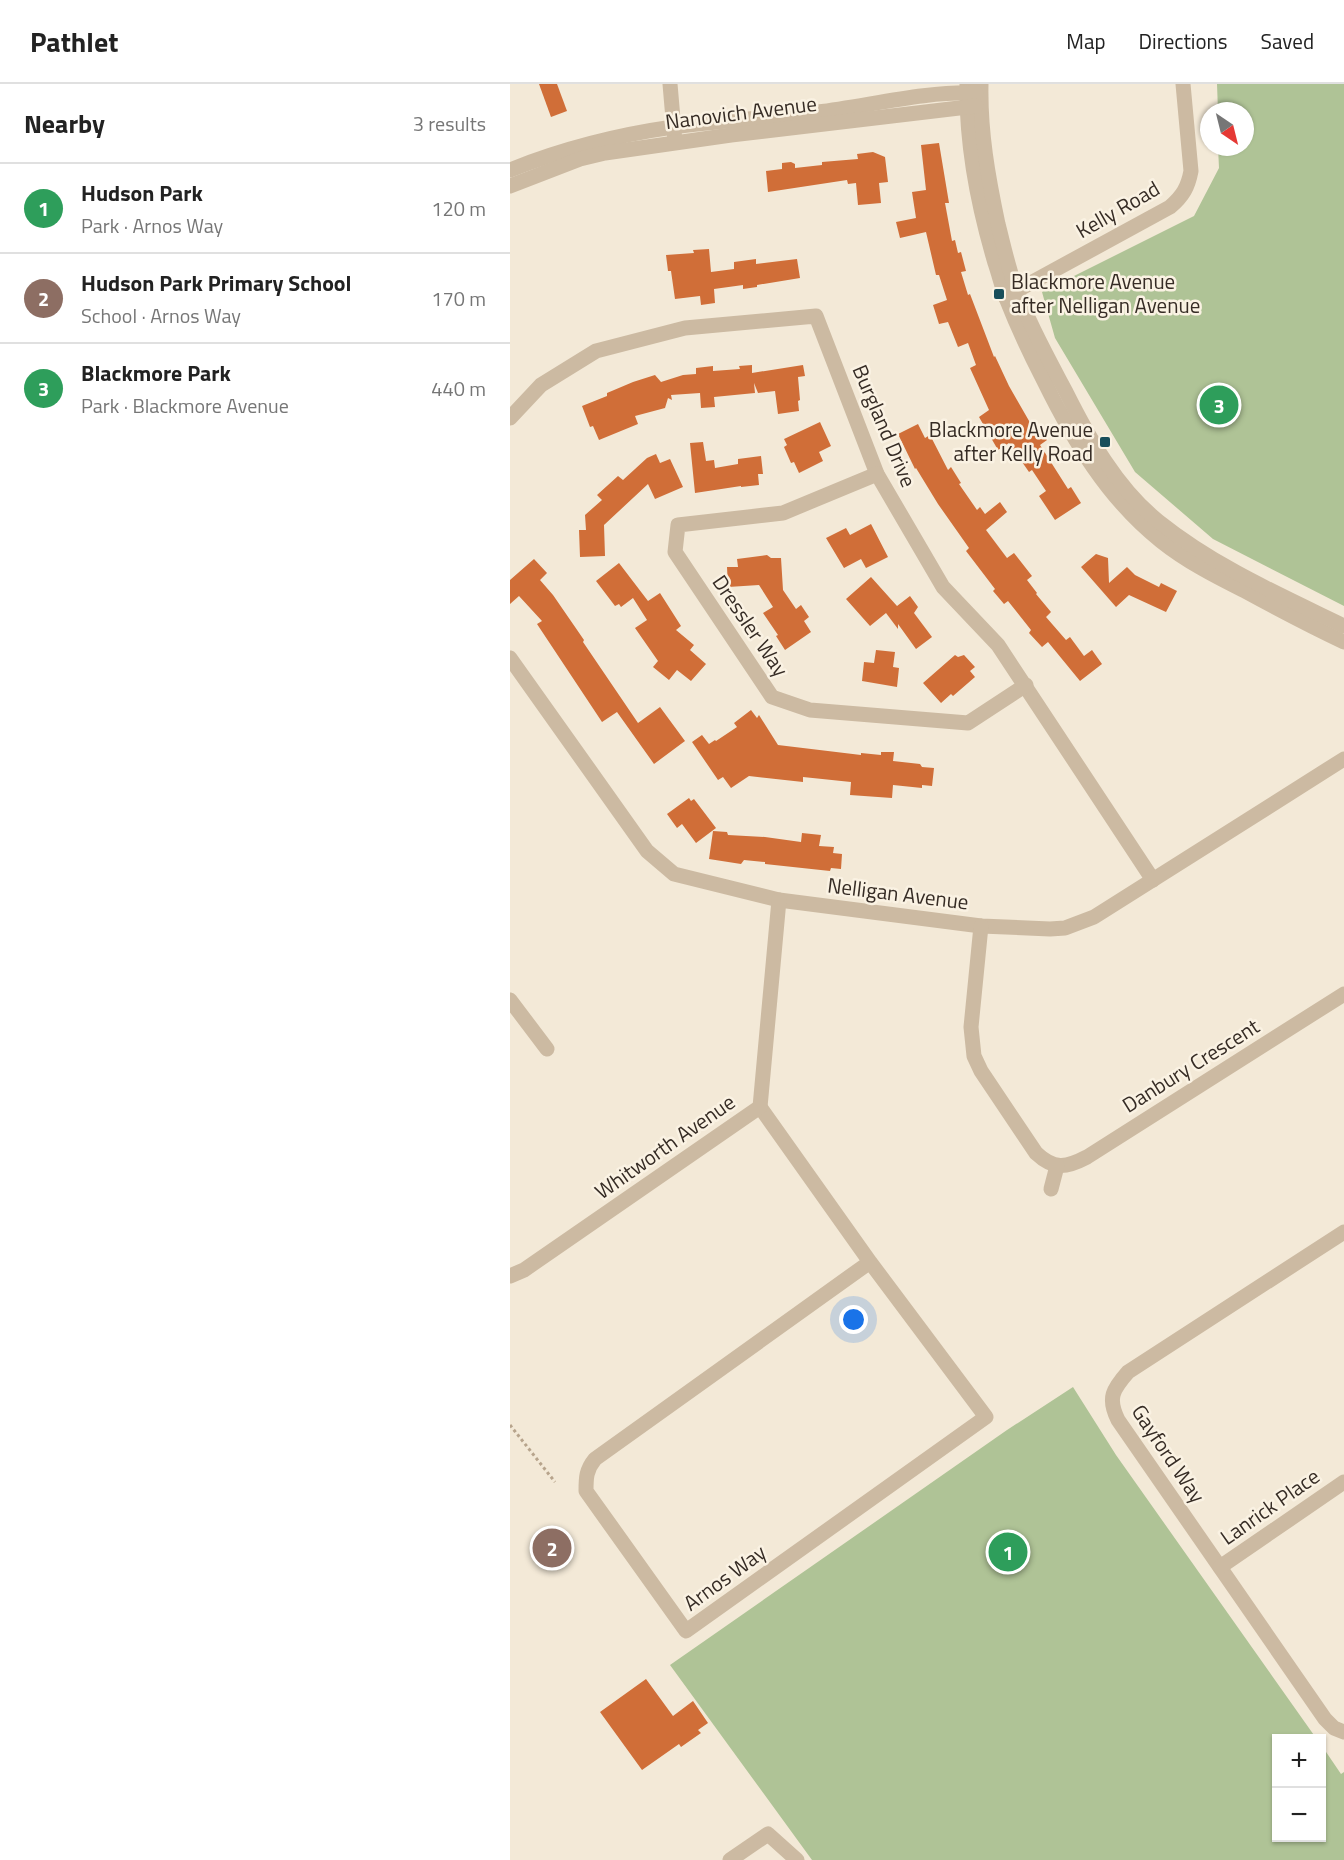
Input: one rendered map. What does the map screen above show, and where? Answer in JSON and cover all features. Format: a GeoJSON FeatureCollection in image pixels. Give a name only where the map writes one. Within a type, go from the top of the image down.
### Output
{"type":"FeatureCollection","features":[{"type":"Feature","properties":{"kind":"street"},"geometry":{"type":"LineString","coordinates":[[670,84],[674,135]]}},
{"type":"Feature","properties":{"kind":"street","name":"Kelly Road"},"geometry":{"type":"LineString","coordinates":[[1011,294],[1170,207],[1182,197],[1189,185],[1191,171],[1183,84]]}},
{"type":"Feature","properties":{"kind":"street"},"geometry":{"type":"LineString","coordinates":[[974,94],[970,140],[979,198],[1030,353],[1070,431],[1094,469],[1114,495],[1161,542],[1190,562],[1344,642]]}},
{"type":"Feature","properties":{"kind":"street","name":"Nanovich Avenue"},"geometry":{"type":"LineString","coordinates":[[510,170],[617,137],[674,135],[904,114],[974,94]]}},
{"type":"Feature","properties":{"kind":"street","name":"Nanovich Avenue"},"geometry":{"type":"LineString","coordinates":[[510,186],[580,159],[674,135]]}},
{"type":"Feature","properties":{"kind":"street"},"geometry":{"type":"LineString","coordinates":[[1011,294],[1029,322],[1081,422],[1120,480],[1156,520],[1209,557],[1344,626]]}},
{"type":"Feature","properties":{"kind":"street","name":"Burgland Drive"},"geometry":{"type":"LineString","coordinates":[[510,418],[541,385],[596,351],[685,328],[816,316],[877,474],[943,586],[998,645],[1153,880]]}},
{"type":"Feature","properties":{"kind":"street","name":"Dressler Way"},"geometry":{"type":"LineString","coordinates":[[877,474],[783,513],[678,525],[675,552],[772,697],[810,710],[968,723],[1026,685]]}},
{"type":"Feature","properties":{"kind":"street","name":"Nelligan Avenue"},"geometry":{"type":"LineString","coordinates":[[510,658],[647,851],[674,874],[779,900],[981,926],[1065,928],[1094,917],[1344,759]]}},
{"type":"Feature","properties":{"kind":"street","name":"Whitworth Avenue"},"geometry":{"type":"LineString","coordinates":[[510,1276],[524,1270],[760,1107],[779,900]]}},
{"type":"Feature","properties":{"kind":"street"},"geometry":{"type":"LineString","coordinates":[[981,926],[971,1027],[974,1056],[981,1071],[1036,1153],[1047,1162],[1057,1166],[1051,1189]]}},
{"type":"Feature","properties":{"kind":"street","name":"Danbury Crescent"},"geometry":{"type":"LineString","coordinates":[[1057,1166],[1066,1166],[1087,1157],[1344,994]]}},
{"type":"Feature","properties":{"kind":"street"},"geometry":{"type":"LineString","coordinates":[[510,1000],[547,1049]]}},
{"type":"Feature","properties":{"kind":"street","name":"Arnos Way"},"geometry":{"type":"LineString","coordinates":[[760,1107],[870,1262],[986,1417],[686,1631],[586,1491],[586,1474],[595,1459],[870,1262]]}},
{"type":"Feature","properties":{"kind":"street","name":"Gayford Way"},"geometry":{"type":"LineString","coordinates":[[1344,1232],[1128,1372],[1118,1384],[1112,1397],[1112,1408],[1118,1420],[1220,1568],[1325,1719],[1334,1728],[1344,1732]]}},
{"type":"Feature","properties":{"kind":"street","name":"Lanrick Place"},"geometry":{"type":"LineString","coordinates":[[1220,1568],[1344,1482]]}},
{"type":"Feature","properties":{"kind":"street"},"geometry":{"type":"LineString","coordinates":[[729,1860],[768,1834],[797,1860]]}},
{"type":"Feature","properties":{"kind":"path"},"geometry":{"type":"LineString","coordinates":[[510,1425],[555,1482]]}},
{"type":"Feature","properties":{"kind":"green space"},"geometry":{"type":"Polygon","coordinates":[[[1217,84],[1344,84],[1344,606],[1213,539],[1135,472],[1055,338],[1042,292],[1194,216],[1219,168],[1218,156],[1254,156],[1254,102],[1218,102],[1217,84]]]}},
{"type":"Feature","properties":{"kind":"green space"},"geometry":{"type":"Polygon","coordinates":[[[1073,1387],[1116,1455],[1313,1734],[1272,1734],[1272,1842],[1326,1842],[1326,1752],[1341,1774],[1344,1772],[1344,1860],[812,1860],[670,1665],[1007,1430],[1073,1387]]]}},
{"type":"Feature","properties":{"kind":"building"},"geometry":{"type":"Polygon","coordinates":[[[539,84],[557,84],[567,111],[551,117],[539,84]]]}},
{"type":"Feature","properties":{"kind":"building"},"geometry":{"type":"Polygon","coordinates":[[[939,143],[949,203],[945,203],[952,241],[955,240],[958,253],[961,252],[966,271],[961,272],[968,295],[970,294],[994,357],[1009,386],[1036,433],[1040,429],[1047,440],[1040,445],[1068,489],[1071,487],[1081,503],[1055,520],[1039,496],[1046,491],[1032,470],[1029,472],[1009,443],[998,450],[979,417],[989,410],[970,368],[976,365],[968,343],[958,347],[948,322],[939,324],[933,305],[947,300],[939,275],[936,275],[926,232],[900,238],[896,222],[916,218],[912,192],[926,190],[921,145],[939,143]]]}},
{"type":"Feature","properties":{"kind":"building"},"geometry":{"type":"Polygon","coordinates":[[[873,152],[885,157],[888,182],[879,183],[881,203],[858,205],[856,183],[848,184],[847,180],[768,192],[766,171],[782,169],[782,163],[791,162],[795,164],[795,168],[822,165],[822,162],[858,159],[857,154],[873,152]]]}},
{"type":"Feature","properties":{"kind":"building"},"geometry":{"type":"Polygon","coordinates":[[[709,249],[711,272],[734,269],[734,262],[756,259],[756,264],[797,259],[800,278],[743,289],[743,285],[714,289],[715,303],[701,305],[700,296],[675,299],[666,255],[694,253],[693,250],[709,249]]]}},
{"type":"Feature","properties":{"kind":"building"},"geometry":{"type":"Polygon","coordinates":[[[752,365],[752,373],[803,365],[805,376],[798,377],[799,411],[778,414],[775,391],[758,393],[754,383],[755,393],[714,397],[715,407],[701,408],[700,393],[671,395],[672,400],[668,398],[665,408],[635,416],[638,424],[599,440],[593,426],[590,427],[582,406],[607,396],[607,393],[655,375],[661,382],[683,375],[696,374],[696,368],[713,366],[713,371],[740,369],[739,366],[752,365]]]}},
{"type":"Feature","properties":{"kind":"building"},"geometry":{"type":"Polygon","coordinates":[[[820,422],[831,446],[819,452],[823,461],[799,473],[794,462],[791,463],[784,447],[787,445],[784,439],[820,422]]]}},
{"type":"Feature","properties":{"kind":"building"},"geometry":{"type":"Polygon","coordinates":[[[918,424],[925,438],[930,435],[948,470],[951,467],[961,483],[959,484],[977,510],[980,507],[985,514],[1000,502],[1007,512],[986,530],[1007,558],[1014,553],[1032,576],[1027,580],[1051,612],[1046,617],[1066,640],[1070,637],[1084,656],[1092,650],[1102,664],[1080,681],[1048,642],[1042,647],[1029,633],[1031,630],[1008,601],[1004,604],[993,591],[995,589],[966,551],[969,548],[915,469],[898,434],[918,424]]]}},
{"type":"Feature","properties":{"kind":"building"},"geometry":{"type":"Polygon","coordinates":[[[703,442],[706,461],[714,460],[715,468],[738,464],[738,459],[761,456],[763,474],[758,474],[759,485],[695,493],[690,443],[703,442]]]}},
{"type":"Feature","properties":{"kind":"building"},"geometry":{"type":"Polygon","coordinates":[[[656,454],[660,463],[670,459],[683,487],[655,499],[648,484],[604,525],[605,556],[580,557],[579,530],[586,530],[585,515],[602,500],[597,495],[618,476],[623,480],[647,458],[656,454]]]}},
{"type":"Feature","properties":{"kind":"building"},"geometry":{"type":"Polygon","coordinates":[[[871,524],[888,557],[866,568],[861,559],[844,568],[826,538],[846,528],[850,535],[871,524]]]}},
{"type":"Feature","properties":{"kind":"building"},"geometry":{"type":"Polygon","coordinates":[[[1096,554],[1108,558],[1109,583],[1127,567],[1135,575],[1159,587],[1161,583],[1177,591],[1166,612],[1129,595],[1116,607],[1081,567],[1096,554]]]}},
{"type":"Feature","properties":{"kind":"building"},"geometry":{"type":"Polygon","coordinates":[[[767,555],[771,558],[781,558],[783,590],[796,609],[801,605],[809,617],[804,621],[811,632],[785,650],[763,613],[773,607],[759,585],[728,587],[727,567],[738,567],[737,559],[767,555]]]}},
{"type":"Feature","properties":{"kind":"building"},"geometry":{"type":"Polygon","coordinates":[[[534,559],[547,573],[540,580],[584,640],[583,642],[638,723],[660,707],[685,741],[654,764],[617,712],[602,722],[537,624],[542,621],[519,596],[510,604],[510,580],[534,559]]]}},
{"type":"Feature","properties":{"kind":"building"},"geometry":{"type":"Polygon","coordinates":[[[619,563],[648,601],[660,593],[681,626],[676,630],[694,645],[690,650],[706,664],[691,681],[677,670],[669,680],[653,667],[658,661],[635,628],[647,620],[633,598],[621,607],[619,604],[615,606],[596,581],[619,563]]]}},
{"type":"Feature","properties":{"kind":"building"},"geometry":{"type":"Polygon","coordinates":[[[871,577],[897,606],[910,596],[918,607],[914,613],[932,637],[916,649],[898,624],[898,629],[886,613],[870,626],[846,599],[871,577]]]}},
{"type":"Feature","properties":{"kind":"building"},"geometry":{"type":"Polygon","coordinates":[[[876,650],[895,652],[893,667],[899,668],[897,687],[862,681],[864,662],[874,663],[876,650]]]}},
{"type":"Feature","properties":{"kind":"building"},"geometry":{"type":"Polygon","coordinates":[[[955,655],[958,657],[964,655],[975,667],[970,671],[975,677],[941,703],[923,683],[955,655]]]}},
{"type":"Feature","properties":{"kind":"building"},"geometry":{"type":"Polygon","coordinates":[[[751,710],[757,718],[759,715],[778,745],[861,755],[861,753],[881,755],[881,752],[894,752],[893,761],[934,768],[932,786],[922,785],[922,788],[893,785],[892,798],[850,795],[851,782],[803,777],[803,782],[749,776],[731,788],[723,777],[718,780],[692,742],[702,735],[709,744],[716,741],[737,727],[734,723],[751,710]]]}},
{"type":"Feature","properties":{"kind":"building"},"geometry":{"type":"Polygon","coordinates":[[[689,798],[691,801],[694,799],[716,828],[696,843],[682,824],[677,828],[667,814],[689,798]]]}},
{"type":"Feature","properties":{"kind":"building"},"geometry":{"type":"Polygon","coordinates":[[[713,831],[727,832],[728,835],[801,842],[802,833],[821,835],[819,846],[834,847],[833,853],[842,854],[841,869],[831,868],[830,871],[765,864],[765,862],[744,860],[741,864],[709,859],[713,831]]]}},
{"type":"Feature","properties":{"kind":"building"},"geometry":{"type":"Polygon","coordinates":[[[646,1679],[673,1716],[693,1701],[708,1723],[698,1730],[701,1733],[681,1747],[679,1744],[642,1770],[600,1712],[646,1679]]]}},
{"type":"Feature","properties":{"kind":"place","name":"Blackmore Avenue after Nelligan Avenue"},"geometry":{"type":"Point","coordinates":[999,294]}},
{"type":"Feature","properties":{"kind":"place","name":"Blackmore Park"},"geometry":{"type":"Point","coordinates":[1219,405]}},
{"type":"Feature","properties":{"kind":"place","name":"Blackmore Avenue after Kelly Road"},"geometry":{"type":"Point","coordinates":[1105,442]}},
{"type":"Feature","properties":{"kind":"place","name":"Hudson Park Primary School"},"geometry":{"type":"Point","coordinates":[552,1548]}},
{"type":"Feature","properties":{"kind":"place","name":"Hudson Park"},"geometry":{"type":"Point","coordinates":[1008,1552]}}]}
